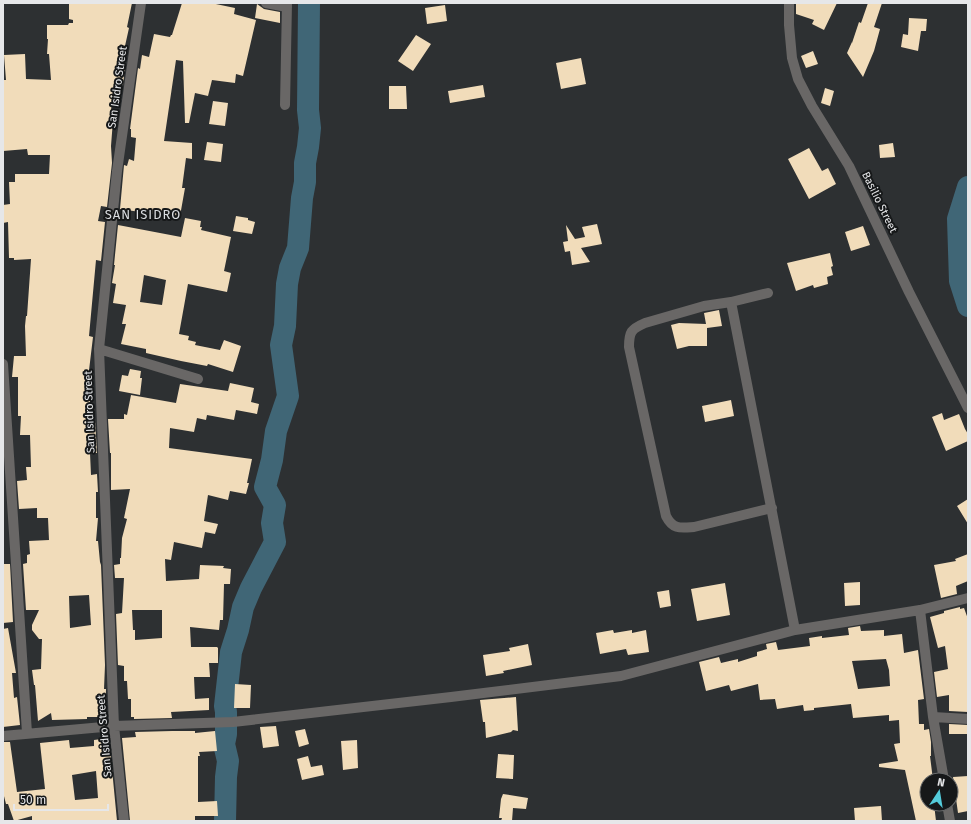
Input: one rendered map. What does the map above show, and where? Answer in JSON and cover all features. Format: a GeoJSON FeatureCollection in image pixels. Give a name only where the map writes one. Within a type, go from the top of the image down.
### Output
{"type":"FeatureCollection","features":[{"type":"Feature","properties":{"kind":"street","name":"San Isidro Street"},"geometry":{"type":"LineString","coordinates":[[124,821],[114,726],[99,349],[117,171],[141,3]]}},
{"type":"Feature","properties":{"kind":"street"},"geometry":{"type":"LineString","coordinates":[[266,3],[287,5],[285,105]]}},
{"type":"Feature","properties":{"kind":"street","name":"Basilio Street"},"geometry":{"type":"LineString","coordinates":[[789,3],[788,25],[792,58],[798,79],[812,106],[849,166],[909,292],[968,408]]}},
{"type":"Feature","properties":{"kind":"street"},"geometry":{"type":"LineString","coordinates":[[768,293],[732,302],[704,306],[645,323],[631,332],[629,337],[629,348],[666,516],[669,523],[674,527],[694,527],[772,508]]}},
{"type":"Feature","properties":{"kind":"street"},"geometry":{"type":"LineString","coordinates":[[732,302],[795,630]]}},
{"type":"Feature","properties":{"kind":"street"},"geometry":{"type":"LineString","coordinates":[[99,349],[198,379]]}},
{"type":"Feature","properties":{"kind":"street"},"geometry":{"type":"LineString","coordinates":[[3,364],[26,733]]}},
{"type":"Feature","properties":{"kind":"street"},"geometry":{"type":"LineString","coordinates":[[3,736],[114,726],[232,722],[620,676],[795,630],[920,610],[968,598]]}},
{"type":"Feature","properties":{"kind":"street"},"geometry":{"type":"LineString","coordinates":[[920,610],[943,772]]}},
{"type":"Feature","properties":{"kind":"street"},"geometry":{"type":"LineString","coordinates":[[934,717],[968,719]]}},
{"type":"Feature","properties":{"kind":"building"},"geometry":{"type":"Polygon","coordinates":[[[69,3],[132,3],[127,27],[129,28],[125,46],[122,45],[119,66],[125,67],[123,85],[114,84],[110,119],[113,120],[111,146],[112,163],[107,207],[101,206],[98,221],[105,222],[101,261],[96,260],[89,336],[93,337],[87,387],[93,388],[88,412],[91,412],[90,420],[95,420],[97,453],[90,453],[91,475],[97,474],[98,492],[96,492],[96,518],[98,518],[96,541],[98,541],[101,565],[105,665],[104,689],[106,689],[105,717],[52,720],[51,713],[38,721],[35,685],[32,670],[41,669],[42,639],[39,639],[32,630],[32,625],[39,610],[26,610],[23,564],[27,563],[27,555],[30,554],[29,541],[49,540],[48,518],[37,518],[37,508],[19,509],[17,481],[27,480],[26,467],[31,467],[30,435],[20,435],[21,416],[18,416],[18,377],[12,377],[14,356],[26,356],[25,326],[31,259],[14,260],[14,258],[9,258],[8,222],[3,223],[3,205],[10,204],[9,182],[15,182],[15,174],[49,174],[50,155],[28,155],[27,149],[3,151],[3,80],[6,80],[4,55],[25,54],[26,79],[51,80],[49,54],[47,54],[47,25],[68,25],[69,23],[73,23],[73,20],[69,19],[69,3]],[[89,595],[69,596],[70,628],[91,625],[89,595]]]}},
{"type":"Feature","properties":{"kind":"building"},"geometry":{"type":"Polygon","coordinates":[[[182,3],[211,3],[235,8],[234,14],[256,20],[243,76],[236,74],[235,83],[212,80],[208,96],[195,93],[189,123],[185,123],[183,61],[176,60],[164,141],[192,143],[192,159],[186,158],[182,188],[185,188],[180,216],[161,212],[160,215],[120,209],[124,165],[127,166],[129,159],[134,161],[136,138],[131,137],[130,129],[138,68],[140,69],[142,55],[149,57],[154,34],[170,37],[172,35],[182,3]]]}},
{"type":"Feature","properties":{"kind":"building"},"geometry":{"type":"Polygon","coordinates":[[[796,3],[837,3],[824,30],[812,24],[814,20],[796,14],[796,3]]]}},
{"type":"Feature","properties":{"kind":"building"},"geometry":{"type":"Polygon","coordinates":[[[868,3],[882,3],[874,27],[880,29],[874,51],[863,77],[847,53],[859,22],[861,23],[868,3]]]}},
{"type":"Feature","properties":{"kind":"building"},"geometry":{"type":"Polygon","coordinates":[[[257,4],[264,9],[280,12],[280,23],[255,18],[257,4]]]}},
{"type":"Feature","properties":{"kind":"building"},"geometry":{"type":"Polygon","coordinates":[[[445,5],[447,21],[427,24],[425,8],[445,5]]]}},
{"type":"Feature","properties":{"kind":"building"},"geometry":{"type":"Polygon","coordinates":[[[909,18],[927,19],[926,31],[921,31],[918,51],[901,47],[903,34],[908,35],[909,18]]]}},
{"type":"Feature","properties":{"kind":"building"},"geometry":{"type":"Polygon","coordinates":[[[416,35],[431,44],[413,71],[398,61],[416,35]]]}},
{"type":"Feature","properties":{"kind":"building"},"geometry":{"type":"Polygon","coordinates":[[[813,51],[818,64],[806,68],[801,56],[813,51]]]}},
{"type":"Feature","properties":{"kind":"building"},"geometry":{"type":"Polygon","coordinates":[[[581,58],[586,84],[561,89],[556,63],[581,58]]]}},
{"type":"Feature","properties":{"kind":"building"},"geometry":{"type":"Polygon","coordinates":[[[483,85],[485,97],[450,103],[448,91],[483,85]]]}},
{"type":"Feature","properties":{"kind":"building"},"geometry":{"type":"Polygon","coordinates":[[[389,86],[406,86],[407,109],[389,109],[389,86]]]}},
{"type":"Feature","properties":{"kind":"building"},"geometry":{"type":"Polygon","coordinates":[[[825,88],[834,91],[830,106],[821,103],[825,88]]]}},
{"type":"Feature","properties":{"kind":"building"},"geometry":{"type":"Polygon","coordinates":[[[213,101],[228,103],[225,126],[209,124],[213,101]]]}},
{"type":"Feature","properties":{"kind":"building"},"geometry":{"type":"Polygon","coordinates":[[[207,142],[223,144],[221,162],[204,160],[207,142]]]}},
{"type":"Feature","properties":{"kind":"building"},"geometry":{"type":"Polygon","coordinates":[[[893,143],[895,157],[880,158],[879,145],[893,143]]]}},
{"type":"Feature","properties":{"kind":"building"},"geometry":{"type":"Polygon","coordinates":[[[809,148],[822,171],[828,168],[836,184],[809,199],[788,159],[809,148]]]}},
{"type":"Feature","properties":{"kind":"building"},"geometry":{"type":"Polygon","coordinates":[[[236,216],[248,218],[248,220],[255,222],[252,234],[233,231],[236,216]]]}},
{"type":"Feature","properties":{"kind":"building"},"geometry":{"type":"Polygon","coordinates":[[[185,218],[201,221],[201,230],[231,237],[224,271],[231,273],[227,292],[188,284],[179,334],[189,336],[188,340],[196,342],[195,345],[220,350],[224,340],[241,346],[233,372],[208,364],[207,366],[146,353],[146,349],[121,344],[126,324],[122,324],[126,305],[113,303],[116,284],[112,283],[118,225],[181,237],[185,218]],[[144,275],[140,302],[162,305],[166,280],[144,275]]]}},
{"type":"Feature","properties":{"kind":"building"},"geometry":{"type":"Polygon","coordinates":[[[597,224],[602,244],[581,248],[590,262],[572,265],[570,251],[565,252],[563,242],[568,241],[566,225],[575,239],[585,237],[582,227],[597,224]]]}},
{"type":"Feature","properties":{"kind":"building"},"geometry":{"type":"Polygon","coordinates":[[[863,226],[870,245],[851,251],[845,232],[863,226]]]}},
{"type":"Feature","properties":{"kind":"building"},"geometry":{"type":"Polygon","coordinates":[[[830,253],[833,266],[831,267],[833,275],[827,277],[828,284],[814,288],[813,285],[796,291],[787,263],[830,253]]]}},
{"type":"Feature","properties":{"kind":"building"},"geometry":{"type":"Polygon","coordinates":[[[719,310],[722,326],[707,328],[707,346],[689,346],[677,349],[671,325],[679,323],[706,324],[704,313],[719,310]]]}},
{"type":"Feature","properties":{"kind":"building"},"geometry":{"type":"Polygon","coordinates":[[[130,369],[141,371],[140,378],[142,378],[140,395],[119,391],[122,375],[128,376],[130,369]]]}},
{"type":"Feature","properties":{"kind":"building"},"geometry":{"type":"Polygon","coordinates":[[[230,383],[254,388],[251,402],[259,404],[257,414],[236,410],[234,420],[207,415],[206,420],[197,418],[194,432],[170,428],[169,448],[252,459],[246,494],[230,491],[228,500],[208,495],[204,521],[218,524],[215,534],[205,532],[202,548],[174,542],[171,560],[165,559],[166,581],[199,579],[200,565],[224,566],[223,568],[231,569],[230,584],[224,584],[223,620],[220,620],[219,630],[190,627],[191,647],[218,648],[218,663],[209,663],[210,677],[194,677],[195,699],[209,698],[209,710],[171,712],[172,718],[134,719],[134,717],[131,717],[131,699],[128,699],[127,681],[124,681],[124,666],[118,665],[116,614],[122,613],[124,578],[115,578],[114,565],[120,564],[122,538],[127,519],[124,518],[130,489],[111,490],[111,453],[108,419],[124,419],[124,414],[127,415],[131,395],[176,403],[180,384],[228,391],[230,383]],[[132,610],[135,640],[162,638],[162,610],[132,610]]]}},
{"type":"Feature","properties":{"kind":"building"},"geometry":{"type":"Polygon","coordinates":[[[731,400],[734,416],[705,422],[702,406],[731,400]]]}},
{"type":"Feature","properties":{"kind":"building"},"geometry":{"type":"Polygon","coordinates":[[[942,413],[944,420],[959,414],[968,434],[968,441],[946,451],[932,417],[942,413]]]}},
{"type":"Feature","properties":{"kind":"building"},"geometry":{"type":"Polygon","coordinates":[[[968,499],[968,524],[957,506],[968,499]]]}},
{"type":"Feature","properties":{"kind":"building"},"geometry":{"type":"Polygon","coordinates":[[[968,554],[968,581],[956,586],[957,594],[941,598],[934,565],[956,561],[955,559],[968,554]]]}},
{"type":"Feature","properties":{"kind":"building"},"geometry":{"type":"Polygon","coordinates":[[[3,564],[10,564],[13,622],[3,623],[3,564]]]}},
{"type":"Feature","properties":{"kind":"building"},"geometry":{"type":"Polygon","coordinates":[[[860,582],[860,605],[845,606],[844,583],[860,582]]]}},
{"type":"Feature","properties":{"kind":"building"},"geometry":{"type":"Polygon","coordinates":[[[725,583],[730,615],[697,621],[691,589],[725,583]]]}},
{"type":"Feature","properties":{"kind":"building"},"geometry":{"type":"Polygon","coordinates":[[[669,590],[671,606],[660,608],[657,592],[669,590]]]}},
{"type":"Feature","properties":{"kind":"building"},"geometry":{"type":"Polygon","coordinates":[[[960,607],[960,609],[964,608],[968,619],[968,712],[949,711],[949,695],[937,697],[934,672],[948,669],[945,646],[938,648],[930,617],[944,613],[944,611],[960,607]]]}},
{"type":"Feature","properties":{"kind":"building"},"geometry":{"type":"Polygon","coordinates":[[[860,626],[861,631],[884,630],[884,636],[902,634],[904,653],[918,650],[924,699],[918,700],[919,724],[924,724],[924,730],[929,729],[932,772],[919,772],[919,812],[935,812],[936,821],[916,821],[905,770],[879,767],[879,764],[898,761],[894,744],[900,743],[899,720],[889,721],[889,715],[853,718],[851,704],[814,708],[814,710],[804,711],[803,705],[777,709],[775,699],[760,700],[758,684],[731,691],[729,685],[706,691],[699,662],[719,657],[721,663],[738,659],[738,662],[757,656],[757,652],[767,649],[766,644],[776,642],[778,650],[810,646],[809,638],[849,635],[848,628],[860,626]],[[886,659],[852,661],[858,689],[890,686],[889,670],[886,659]]]}},
{"type":"Feature","properties":{"kind":"building"},"geometry":{"type":"Polygon","coordinates":[[[8,628],[16,673],[12,673],[14,698],[17,697],[20,725],[3,727],[3,629],[8,628]]]}},
{"type":"Feature","properties":{"kind":"building"},"geometry":{"type":"Polygon","coordinates":[[[613,630],[614,633],[632,630],[632,633],[646,630],[649,652],[628,655],[626,649],[600,654],[596,633],[613,630]]]}},
{"type":"Feature","properties":{"kind":"building"},"geometry":{"type":"Polygon","coordinates":[[[528,644],[532,665],[503,671],[504,673],[486,676],[483,655],[510,651],[509,648],[528,644]]]}},
{"type":"Feature","properties":{"kind":"building"},"geometry":{"type":"Polygon","coordinates":[[[235,684],[251,685],[250,708],[234,708],[235,684]]]}},
{"type":"Feature","properties":{"kind":"building"},"geometry":{"type":"Polygon","coordinates":[[[516,697],[518,731],[513,730],[511,732],[486,738],[485,722],[483,722],[480,700],[516,697]]]}},
{"type":"Feature","properties":{"kind":"building"},"geometry":{"type":"Polygon","coordinates":[[[949,724],[968,725],[968,734],[949,734],[949,724]]]}},
{"type":"Feature","properties":{"kind":"building"},"geometry":{"type":"Polygon","coordinates":[[[276,726],[279,746],[263,748],[260,727],[276,726]]]}},
{"type":"Feature","properties":{"kind":"building"},"geometry":{"type":"Polygon","coordinates":[[[305,729],[309,744],[299,747],[295,731],[305,729]]]}},
{"type":"Feature","properties":{"kind":"building"},"geometry":{"type":"Polygon","coordinates":[[[195,731],[195,733],[215,731],[217,751],[199,752],[200,756],[198,756],[198,802],[217,801],[218,816],[195,816],[195,821],[130,821],[122,738],[136,737],[135,732],[195,731]]]}},
{"type":"Feature","properties":{"kind":"building"},"geometry":{"type":"Polygon","coordinates":[[[109,738],[117,821],[32,821],[32,816],[14,821],[8,804],[6,804],[3,792],[3,742],[10,742],[17,792],[45,789],[40,743],[69,740],[70,748],[94,746],[94,740],[109,738]],[[96,771],[72,775],[75,800],[98,798],[96,771]]]}},
{"type":"Feature","properties":{"kind":"building"},"geometry":{"type":"Polygon","coordinates":[[[357,740],[358,768],[343,770],[341,741],[357,740]]]}},
{"type":"Feature","properties":{"kind":"building"},"geometry":{"type":"Polygon","coordinates":[[[498,754],[514,755],[513,779],[496,778],[498,754]]]}},
{"type":"Feature","properties":{"kind":"building"},"geometry":{"type":"Polygon","coordinates":[[[308,756],[311,767],[322,765],[324,775],[302,780],[297,759],[308,756]]]}},
{"type":"Feature","properties":{"kind":"building"},"geometry":{"type":"Polygon","coordinates":[[[968,776],[968,811],[958,813],[959,812],[959,777],[968,776]]]}},
{"type":"Feature","properties":{"kind":"building"},"geometry":{"type":"Polygon","coordinates":[[[503,794],[528,798],[526,809],[513,808],[512,821],[501,821],[502,818],[499,818],[503,794]]]}},
{"type":"Feature","properties":{"kind":"building"},"geometry":{"type":"Polygon","coordinates":[[[881,806],[882,821],[855,821],[854,808],[881,806]]]}},
{"type":"Feature","properties":{"kind":"waterway"},"geometry":{"type":"LineString","coordinates":[[225,821],[228,761],[224,744],[226,734],[225,706],[231,652],[243,607],[251,588],[275,542],[272,523],[275,505],[265,487],[272,460],[276,431],[288,396],[281,345],[285,326],[287,284],[290,268],[298,248],[302,198],[305,182],[305,163],[310,128],[308,110],[309,3]]}},
{"type":"Feature","properties":{"kind":"waterway"},"geometry":{"type":"LineString","coordinates":[[968,187],[958,219],[960,281],[968,306]]}},
{"type":"Feature","properties":{"kind":"district","name":"SAN ISIDRO"},"geometry":{"type":"Point","coordinates":[143,214]}}]}
